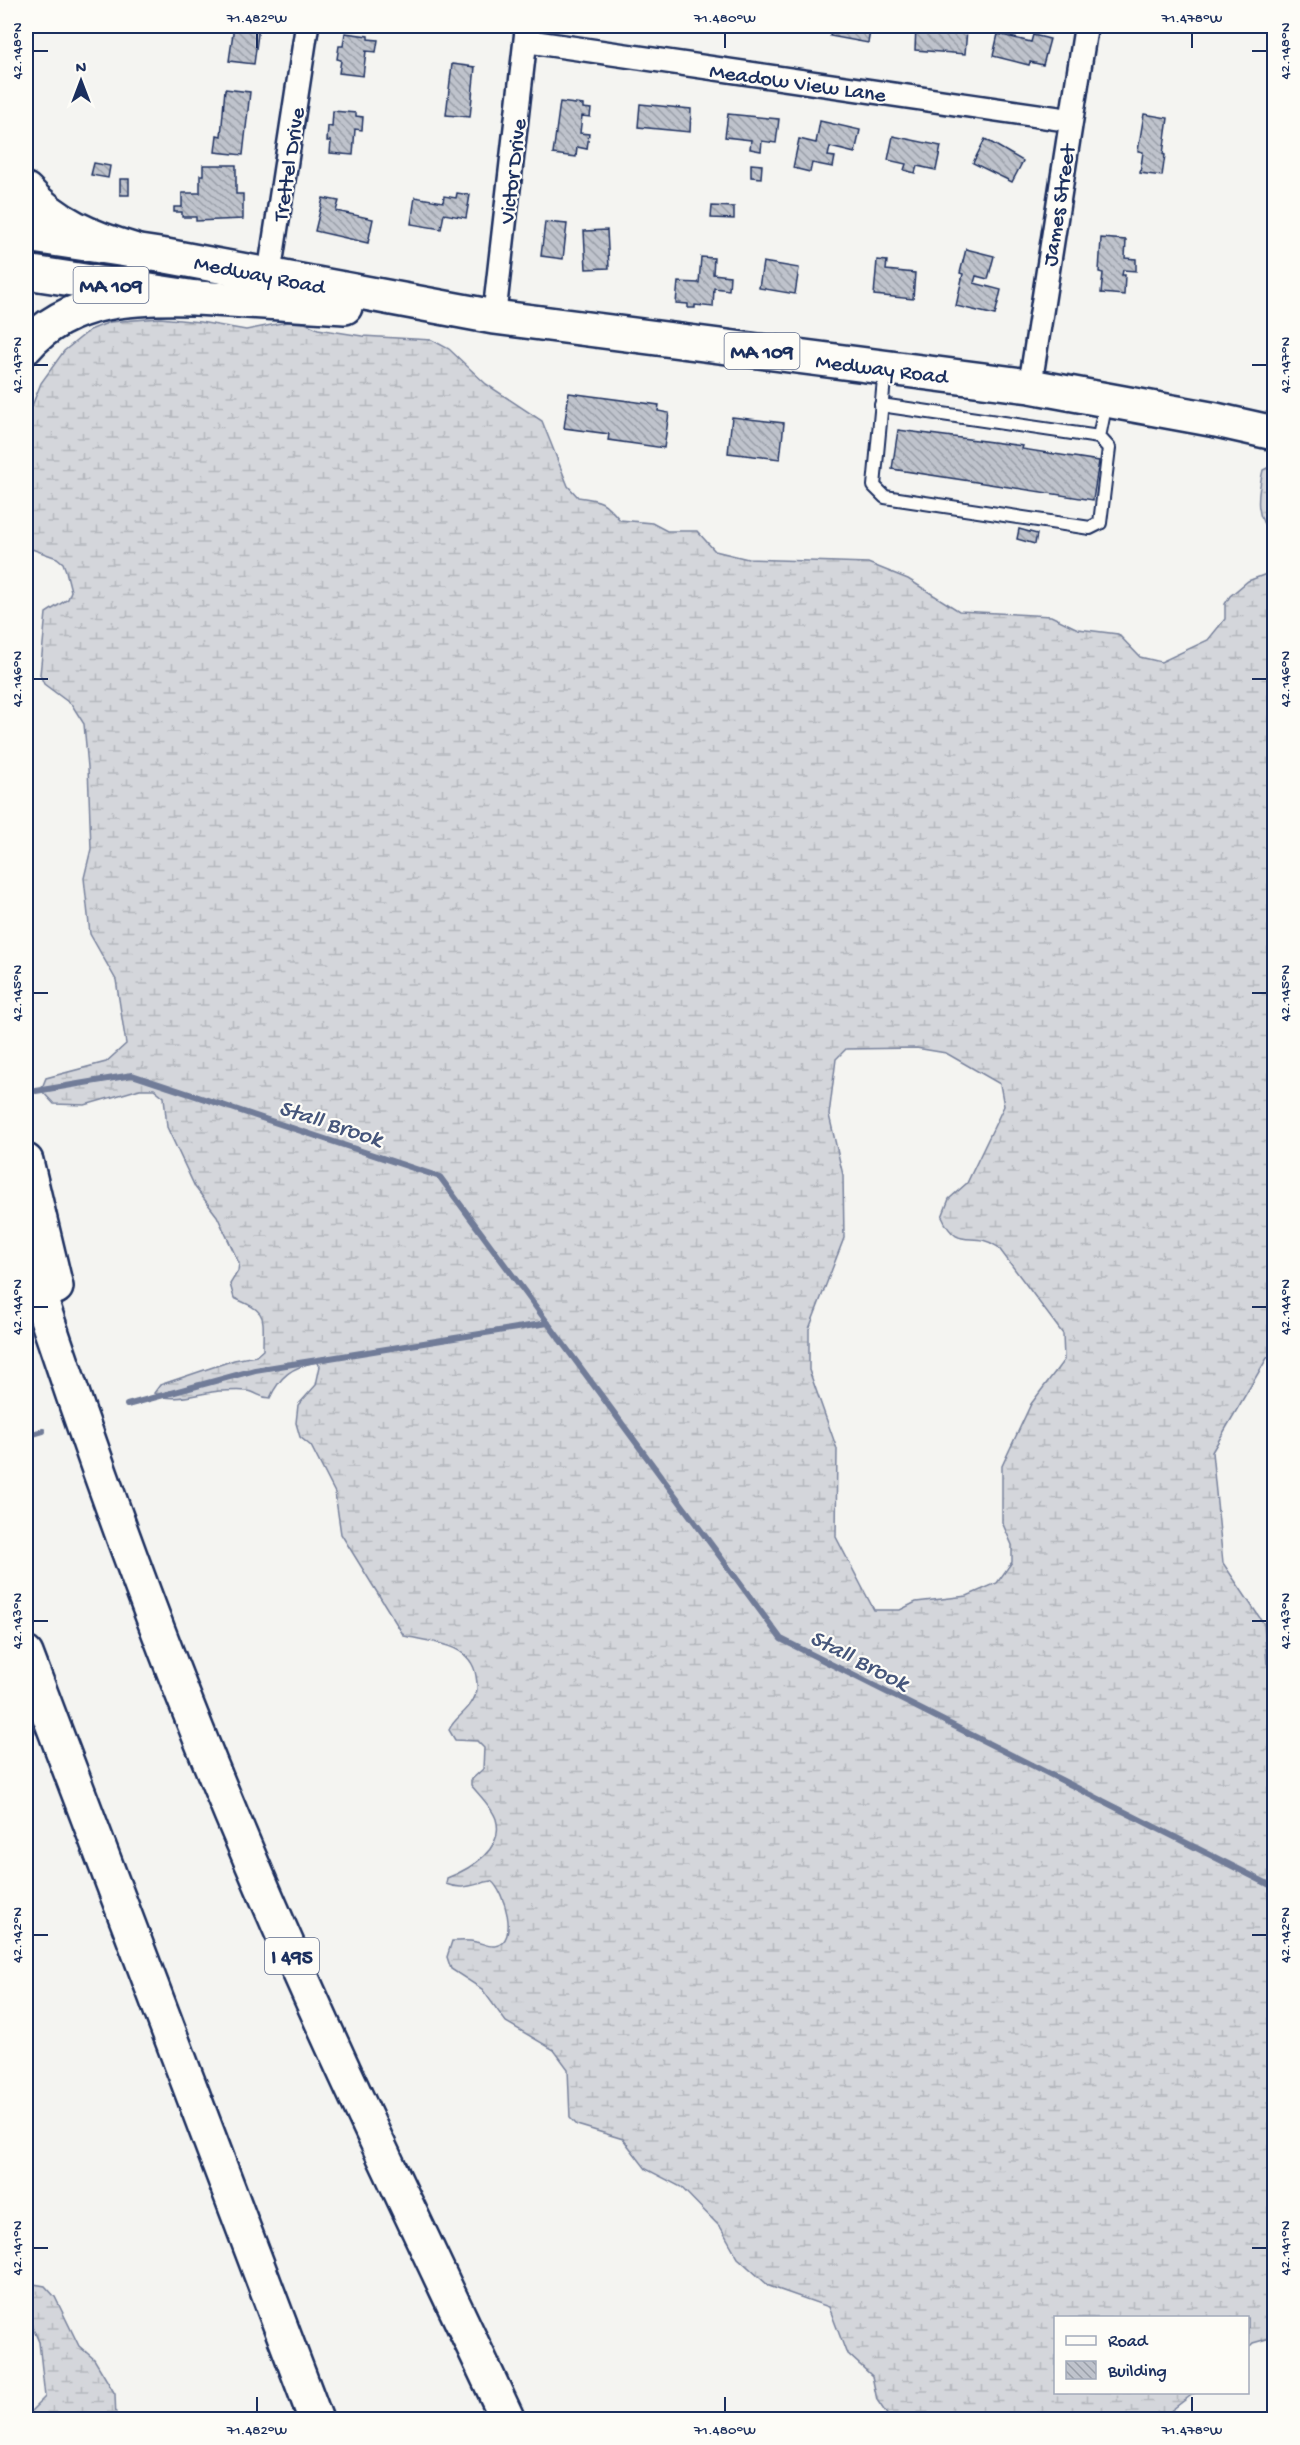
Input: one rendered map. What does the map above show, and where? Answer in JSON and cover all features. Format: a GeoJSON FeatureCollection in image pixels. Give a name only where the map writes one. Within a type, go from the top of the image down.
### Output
{"type":"FeatureCollection","features":[{"type":"Feature","properties":{"kind":"main road"},"geometry":{"type":"LineString","coordinates":[[26,190],[45,210],[69,225],[95,238],[133,250]]}},
{"type":"Feature","properties":{"kind":"main road","name":"Medway Road"},"geometry":{"type":"LineString","coordinates":[[26,235],[133,250],[267,289],[1030,386],[1117,402]]}},
{"type":"Feature","properties":{"kind":"main road","name":"Medway Road"},"geometry":{"type":"LineString","coordinates":[[26,273],[196,298],[267,289]]}},
{"type":"Feature","properties":{"kind":"main road"},"geometry":{"type":"LineString","coordinates":[[26,347],[56,320],[93,305],[141,298],[196,298]]}},
{"type":"Feature","properties":{"kind":"main road","name":"MA 109"},"geometry":{"type":"LineString","coordinates":[[1117,402],[1275,433]]}},
{"type":"Feature","properties":{"kind":"main road"},"geometry":{"type":"LineString","coordinates":[[26,1161],[102,1482]]}},
{"type":"Feature","properties":{"kind":"main road","name":"I 495"},"geometry":{"type":"LineString","coordinates":[[26,1255],[102,1482],[199,1735],[278,1924],[508,2420]]}},
{"type":"Feature","properties":{"kind":"main road"},"geometry":{"type":"LineString","coordinates":[[26,1654],[316,2420]]}},
{"type":"Feature","properties":{"kind":"street","name":"Trettel Drive"},"geometry":{"type":"LineString","coordinates":[[267,289],[308,26]]}},
{"type":"Feature","properties":{"kind":"street","name":"James Street"},"geometry":{"type":"LineString","coordinates":[[1030,386],[1069,120],[1086,26]]}},
{"type":"Feature","properties":{"kind":"street","name":"Meadow View Lane"},"geometry":{"type":"LineString","coordinates":[[526,33],[1069,120]]}},
{"type":"Feature","properties":{"kind":"street","name":"Victor Drive"},"geometry":{"type":"LineString","coordinates":[[494,317],[526,33]]}},
{"type":"Feature","properties":{"kind":"lane"},"geometry":{"type":"LineString","coordinates":[[881,405],[1099,437],[1109,447],[1100,523],[1090,528],[885,497],[874,486],[881,405],[885,368]]}},
{"type":"Feature","properties":{"kind":"lane"},"geometry":{"type":"LineString","coordinates":[[1099,437],[1117,402]]}},
{"type":"Feature","properties":{"kind":"green space"},"geometry":{"type":"Polygon","coordinates":[[[160,318],[246,330],[287,322],[305,323],[318,329],[362,336],[432,340],[449,349],[486,384],[542,421],[568,486],[578,497],[602,502],[620,520],[652,523],[667,531],[697,531],[715,551],[748,559],[868,563],[908,579],[959,611],[1051,616],[1078,629],[1118,634],[1140,657],[1161,662],[1208,640],[1225,619],[1225,604],[1230,596],[1248,581],[1274,571],[1274,1354],[1267,1358],[1212,1452],[1223,1563],[1264,1624],[1267,1663],[1274,1675],[1274,2337],[1253,2343],[1249,2347],[1249,2316],[1054,2316],[1054,2394],[1193,2394],[1160,2419],[890,2419],[877,2400],[872,2376],[846,2352],[829,2307],[769,2286],[738,2258],[721,2228],[681,2187],[646,2169],[623,2139],[577,2125],[570,2118],[568,2069],[554,2050],[506,2022],[482,1989],[451,1969],[447,1957],[452,1941],[470,1941],[493,1946],[503,1942],[508,1926],[505,1904],[491,1881],[463,1887],[446,1884],[447,1878],[466,1869],[484,1856],[495,1840],[497,1830],[496,1819],[491,1810],[471,1785],[471,1780],[483,1769],[484,1748],[477,1741],[455,1740],[449,1730],[474,1698],[477,1689],[476,1676],[473,1665],[458,1650],[404,1636],[341,1534],[335,1493],[311,1446],[300,1437],[296,1423],[298,1405],[316,1385],[320,1366],[316,1362],[294,1370],[283,1378],[270,1398],[240,1390],[177,1398],[154,1393],[160,1385],[234,1360],[256,1356],[263,1350],[263,1321],[253,1307],[234,1298],[230,1284],[238,1271],[239,1263],[217,1216],[195,1187],[167,1127],[164,1097],[154,1089],[140,1089],[85,1105],[54,1104],[41,1090],[46,1078],[106,1062],[126,1044],[116,980],[90,934],[84,878],[91,849],[84,724],[72,705],[44,684],[40,675],[46,613],[68,599],[71,591],[63,563],[57,558],[26,547],[26,421],[41,383],[64,351],[90,330],[110,322],[160,318]],[[916,1048],[846,1049],[836,1059],[829,1115],[843,1175],[844,1238],[809,1329],[809,1370],[837,1449],[836,1537],[874,1610],[900,1610],[916,1602],[967,1596],[997,1583],[1012,1562],[1012,1545],[1002,1522],[1002,1466],[1031,1404],[1064,1360],[1063,1334],[998,1247],[981,1240],[960,1238],[948,1228],[942,1217],[949,1199],[967,1183],[1004,1106],[1000,1084],[946,1053],[916,1048]]]}},
{"type":"Feature","properties":{"kind":"green space"},"geometry":{"type":"Polygon","coordinates":[[[1269,467],[1274,469],[1274,537],[1263,522],[1259,506],[1259,489],[1263,470],[1269,467]]]}},
{"type":"Feature","properties":{"kind":"green space"},"geometry":{"type":"Polygon","coordinates":[[[26,2284],[45,2286],[55,2297],[79,2346],[94,2359],[115,2394],[116,2419],[26,2419],[26,2416],[45,2397],[39,2342],[26,2312],[26,2284]]]}},
{"type":"Feature","properties":{"kind":"building"},"geometry":{"type":"Polygon","coordinates":[[[234,26],[259,26],[254,64],[229,61],[234,26]]]}},
{"type":"Feature","properties":{"kind":"building"},"geometry":{"type":"Polygon","coordinates":[[[458,26],[483,26],[481,32],[457,28],[458,26]]]}},
{"type":"Feature","properties":{"kind":"building"},"geometry":{"type":"Polygon","coordinates":[[[832,26],[871,26],[868,43],[830,36],[832,26]]]}},
{"type":"Feature","properties":{"kind":"building"},"geometry":{"type":"Polygon","coordinates":[[[916,26],[967,29],[965,54],[915,50],[916,26]]]}},
{"type":"Feature","properties":{"kind":"building"},"geometry":{"type":"Polygon","coordinates":[[[345,33],[368,36],[368,39],[378,40],[376,52],[366,51],[363,76],[339,73],[341,60],[337,59],[339,46],[343,46],[345,33]]]}},
{"type":"Feature","properties":{"kind":"building"},"geometry":{"type":"Polygon","coordinates":[[[998,34],[1031,42],[1033,35],[1050,39],[1043,65],[1030,62],[1029,65],[993,56],[998,34]]]}},
{"type":"Feature","properties":{"kind":"building"},"geometry":{"type":"Polygon","coordinates":[[[452,64],[475,67],[470,117],[446,115],[452,64]]]}},
{"type":"Feature","properties":{"kind":"building"},"geometry":{"type":"Polygon","coordinates":[[[225,89],[250,92],[243,155],[215,152],[217,135],[221,136],[225,89]]]}},
{"type":"Feature","properties":{"kind":"building"},"geometry":{"type":"Polygon","coordinates":[[[560,102],[583,105],[583,108],[591,109],[590,117],[582,116],[580,133],[589,134],[587,149],[577,147],[576,157],[553,154],[560,102]]]}},
{"type":"Feature","properties":{"kind":"building"},"geometry":{"type":"Polygon","coordinates":[[[640,104],[691,109],[690,132],[638,127],[640,104]]]}},
{"type":"Feature","properties":{"kind":"building"},"geometry":{"type":"Polygon","coordinates":[[[333,111],[356,113],[356,116],[363,117],[362,130],[355,129],[353,155],[330,153],[331,141],[327,141],[328,126],[332,127],[333,111]]]}},
{"type":"Feature","properties":{"kind":"building"},"geometry":{"type":"Polygon","coordinates":[[[728,114],[779,119],[776,143],[762,141],[761,151],[750,149],[751,140],[725,137],[728,114]]]}},
{"type":"Feature","properties":{"kind":"building"},"geometry":{"type":"Polygon","coordinates":[[[1144,114],[1168,118],[1162,176],[1140,173],[1143,152],[1138,151],[1144,114]]]}},
{"type":"Feature","properties":{"kind":"building"},"geometry":{"type":"Polygon","coordinates":[[[820,121],[860,130],[855,153],[830,147],[828,156],[835,157],[833,167],[812,163],[810,172],[793,168],[799,139],[816,143],[820,121]]]}},
{"type":"Feature","properties":{"kind":"building"},"geometry":{"type":"Polygon","coordinates":[[[893,136],[941,146],[936,170],[917,166],[915,173],[904,170],[906,164],[888,160],[893,136]]]}},
{"type":"Feature","properties":{"kind":"building"},"geometry":{"type":"Polygon","coordinates":[[[985,139],[1023,161],[1012,182],[973,163],[985,139]]]}},
{"type":"Feature","properties":{"kind":"building"},"geometry":{"type":"Polygon","coordinates":[[[94,163],[110,166],[108,178],[91,175],[94,163]]]}},
{"type":"Feature","properties":{"kind":"building"},"geometry":{"type":"Polygon","coordinates":[[[751,164],[762,165],[761,178],[751,177],[751,164]]]}},
{"type":"Feature","properties":{"kind":"building"},"geometry":{"type":"Polygon","coordinates":[[[203,165],[236,165],[236,194],[243,194],[243,219],[196,221],[196,217],[182,217],[182,212],[174,212],[174,207],[182,207],[182,193],[200,193],[200,175],[203,175],[203,165]]]}},
{"type":"Feature","properties":{"kind":"building"},"geometry":{"type":"Polygon","coordinates":[[[120,179],[129,179],[129,195],[120,195],[120,179]]]}},
{"type":"Feature","properties":{"kind":"building"},"geometry":{"type":"Polygon","coordinates":[[[457,193],[470,195],[466,218],[444,214],[441,229],[411,224],[415,197],[443,202],[444,196],[456,198],[457,193]]]}},
{"type":"Feature","properties":{"kind":"building"},"geometry":{"type":"Polygon","coordinates":[[[323,198],[339,201],[336,211],[373,219],[368,243],[315,231],[323,198]]]}},
{"type":"Feature","properties":{"kind":"building"},"geometry":{"type":"Polygon","coordinates":[[[712,206],[734,207],[734,219],[711,218],[712,206]]]}},
{"type":"Feature","properties":{"kind":"building"},"geometry":{"type":"Polygon","coordinates":[[[545,222],[567,224],[563,259],[541,256],[545,222]]]}},
{"type":"Feature","properties":{"kind":"building"},"geometry":{"type":"Polygon","coordinates":[[[607,230],[609,268],[586,269],[584,231],[607,230]]]}},
{"type":"Feature","properties":{"kind":"building"},"geometry":{"type":"Polygon","coordinates":[[[1101,238],[1126,240],[1125,258],[1136,259],[1136,271],[1123,270],[1124,295],[1101,293],[1103,273],[1099,272],[1101,238]]]}},
{"type":"Feature","properties":{"kind":"building"},"geometry":{"type":"Polygon","coordinates":[[[966,249],[994,256],[988,279],[976,276],[974,283],[1001,290],[995,315],[956,306],[966,249]]]}},
{"type":"Feature","properties":{"kind":"building"},"geometry":{"type":"Polygon","coordinates":[[[701,257],[714,258],[713,274],[730,276],[729,290],[714,288],[713,307],[695,305],[695,308],[688,308],[688,304],[676,303],[678,282],[699,283],[701,257]]]}},
{"type":"Feature","properties":{"kind":"building"},"geometry":{"type":"Polygon","coordinates":[[[877,260],[887,261],[886,270],[915,273],[913,299],[874,295],[877,260]]]}},
{"type":"Feature","properties":{"kind":"building"},"geometry":{"type":"Polygon","coordinates":[[[763,262],[799,268],[795,294],[759,288],[763,262]]]}},
{"type":"Feature","properties":{"kind":"building"},"geometry":{"type":"Polygon","coordinates":[[[569,393],[659,405],[658,411],[669,413],[664,448],[608,440],[609,434],[564,428],[569,393]]]}},
{"type":"Feature","properties":{"kind":"building"},"geometry":{"type":"Polygon","coordinates":[[[732,417],[784,423],[780,459],[728,453],[732,417]]]}},
{"type":"Feature","properties":{"kind":"building"},"geometry":{"type":"Polygon","coordinates":[[[898,430],[1023,446],[1022,449],[1099,461],[1093,500],[892,469],[898,430]]]}},
{"type":"Feature","properties":{"kind":"building"},"geometry":{"type":"Polygon","coordinates":[[[1019,529],[1037,534],[1035,544],[1017,539],[1019,529]]]}},
{"type":"Feature","properties":{"kind":"waterway","name":"Stall Brook"},"geometry":{"type":"LineString","coordinates":[[36,1091],[132,1075],[440,1177],[781,1639],[1274,1887]]}},
{"type":"Feature","properties":{"kind":"waterway","name":"Stall Brook"},"geometry":{"type":"LineString","coordinates":[[127,1405],[255,1370],[548,1323]]}},
{"type":"Feature","properties":{"kind":"waterway","name":"Stall Brook"},"geometry":{"type":"LineString","coordinates":[[26,1436],[43,1431]]}}]}
